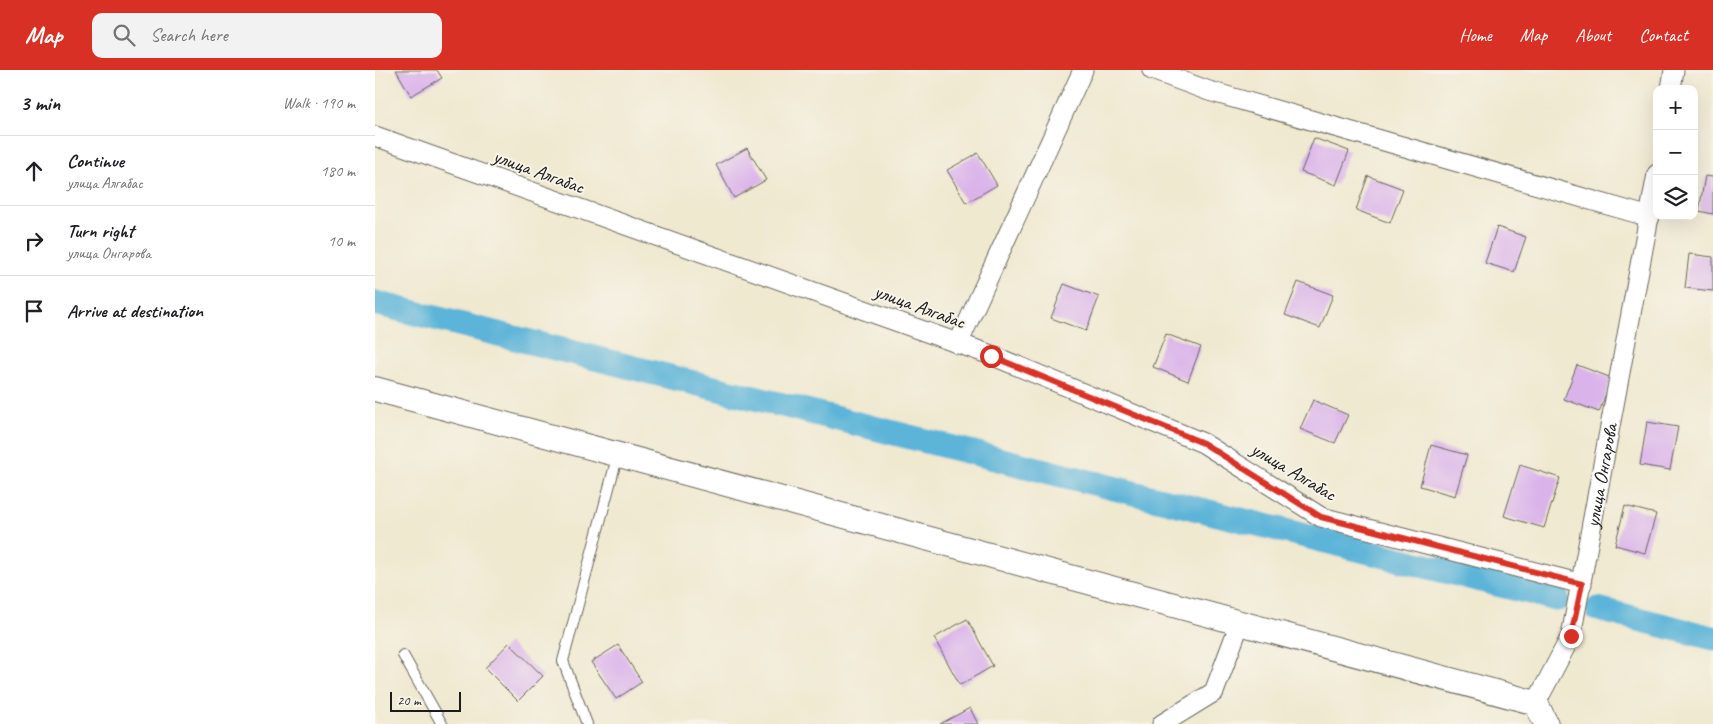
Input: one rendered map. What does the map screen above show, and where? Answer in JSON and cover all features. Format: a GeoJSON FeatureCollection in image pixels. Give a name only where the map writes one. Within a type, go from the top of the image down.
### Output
{"type":"FeatureCollection","features":[{"type":"Feature","properties":{"kind":"street"},"geometry":{"type":"LineString","coordinates":[[958,344],[1083,70]]}},
{"type":"Feature","properties":{"kind":"street"},"geometry":{"type":"LineString","coordinates":[[1152,70],[1209,91],[1650,217]]}},
{"type":"Feature","properties":{"kind":"street"},"geometry":{"type":"LineString","coordinates":[[1672,85],[1674,70]]}},
{"type":"Feature","properties":{"kind":"street","name":"улица Алгабас"},"geometry":{"type":"LineString","coordinates":[[375,136],[991,356],[1203,443],[1321,517],[1582,584]]}},
{"type":"Feature","properties":{"kind":"street","name":"улица Онгарова"},"geometry":{"type":"LineString","coordinates":[[1537,703],[1571,636],[1657,175]]}},
{"type":"Feature","properties":{"kind":"street"},"geometry":{"type":"LineString","coordinates":[[375,388],[1537,703],[1547,724]]}},
{"type":"Feature","properties":{"kind":"street"},"geometry":{"type":"LineString","coordinates":[[1163,724],[1214,692],[1240,623]]}},
{"type":"Feature","properties":{"kind":"lane"},"geometry":{"type":"LineString","coordinates":[[587,724],[563,661],[618,454]]}},
{"type":"Feature","properties":{"kind":"lane"},"geometry":{"type":"LineString","coordinates":[[403,655],[442,724]]}},
{"type":"Feature","properties":{"kind":"building"},"geometry":{"type":"Polygon","coordinates":[[[396,70],[437,70],[442,78],[411,96],[396,70]]]}},
{"type":"Feature","properties":{"kind":"building"},"geometry":{"type":"Polygon","coordinates":[[[1314,138],[1349,151],[1336,185],[1301,172],[1314,138]]]}},
{"type":"Feature","properties":{"kind":"building"},"geometry":{"type":"Polygon","coordinates":[[[747,148],[766,180],[734,198],[716,165],[747,148]]]}},
{"type":"Feature","properties":{"kind":"building"},"geometry":{"type":"Polygon","coordinates":[[[978,153],[997,185],[966,203],[947,170],[978,153]]]}},
{"type":"Feature","properties":{"kind":"building"},"geometry":{"type":"Polygon","coordinates":[[[1368,176],[1403,189],[1390,223],[1356,210],[1368,176]]]}},
{"type":"Feature","properties":{"kind":"building"},"geometry":{"type":"Polygon","coordinates":[[[1705,176],[1713,177],[1713,214],[1699,211],[1705,176]]]}},
{"type":"Feature","properties":{"kind":"building"},"geometry":{"type":"Polygon","coordinates":[[[1497,227],[1526,237],[1514,272],[1485,263],[1497,227]]]}},
{"type":"Feature","properties":{"kind":"building"},"geometry":{"type":"Polygon","coordinates":[[[1689,254],[1713,257],[1713,291],[1685,288],[1689,254]]]}},
{"type":"Feature","properties":{"kind":"building"},"geometry":{"type":"Polygon","coordinates":[[[1298,282],[1333,295],[1320,328],[1285,315],[1298,282]]]}},
{"type":"Feature","properties":{"kind":"building"},"geometry":{"type":"Polygon","coordinates":[[[1064,284],[1099,297],[1086,331],[1051,318],[1064,284]]]}},
{"type":"Feature","properties":{"kind":"building"},"geometry":{"type":"Polygon","coordinates":[[[1166,334],[1201,347],[1188,381],[1153,367],[1166,334]]]}},
{"type":"Feature","properties":{"kind":"building"},"geometry":{"type":"Polygon","coordinates":[[[1577,365],[1612,378],[1599,412],[1564,399],[1577,365]]]}},
{"type":"Feature","properties":{"kind":"building"},"geometry":{"type":"Polygon","coordinates":[[[1313,400],[1348,415],[1335,443],[1300,429],[1313,400]]]}},
{"type":"Feature","properties":{"kind":"building"},"geometry":{"type":"Polygon","coordinates":[[[1647,422],[1678,427],[1670,470],[1640,465],[1647,422]]]}},
{"type":"Feature","properties":{"kind":"building"},"geometry":{"type":"Polygon","coordinates":[[[1431,445],[1467,455],[1455,496],[1420,486],[1431,445]]]}},
{"type":"Feature","properties":{"kind":"building"},"geometry":{"type":"Polygon","coordinates":[[[1520,465],[1560,478],[1544,528],[1504,516],[1520,465]]]}},
{"type":"Feature","properties":{"kind":"building"},"geometry":{"type":"Polygon","coordinates":[[[1625,506],[1656,514],[1645,553],[1615,545],[1625,506]]]}},
{"type":"Feature","properties":{"kind":"building"},"geometry":{"type":"Polygon","coordinates":[[[967,619],[993,666],[960,685],[934,638],[967,619]]]}},
{"type":"Feature","properties":{"kind":"building"},"geometry":{"type":"Polygon","coordinates":[[[509,643],[543,676],[518,701],[485,668],[509,643]]]}},
{"type":"Feature","properties":{"kind":"building"},"geometry":{"type":"Polygon","coordinates":[[[618,645],[642,682],[616,699],[591,662],[618,645]]]}},
{"type":"Feature","properties":{"kind":"building"},"geometry":{"type":"Polygon","coordinates":[[[970,708],[978,724],[940,724],[970,708]]]}},
{"type":"Feature","properties":{"kind":"waterway"},"geometry":{"type":"LineString","coordinates":[[375,303],[1557,599]]}},
{"type":"Feature","properties":{"kind":"waterway"},"geometry":{"type":"LineString","coordinates":[[1598,609],[1713,638]]}},
{"type":"Feature","properties":{"kind":"route"},"geometry":{"type":"LineString","coordinates":[[991,356],[1203,443],[1321,517],[1582,584],[1571,636]]}}]}
